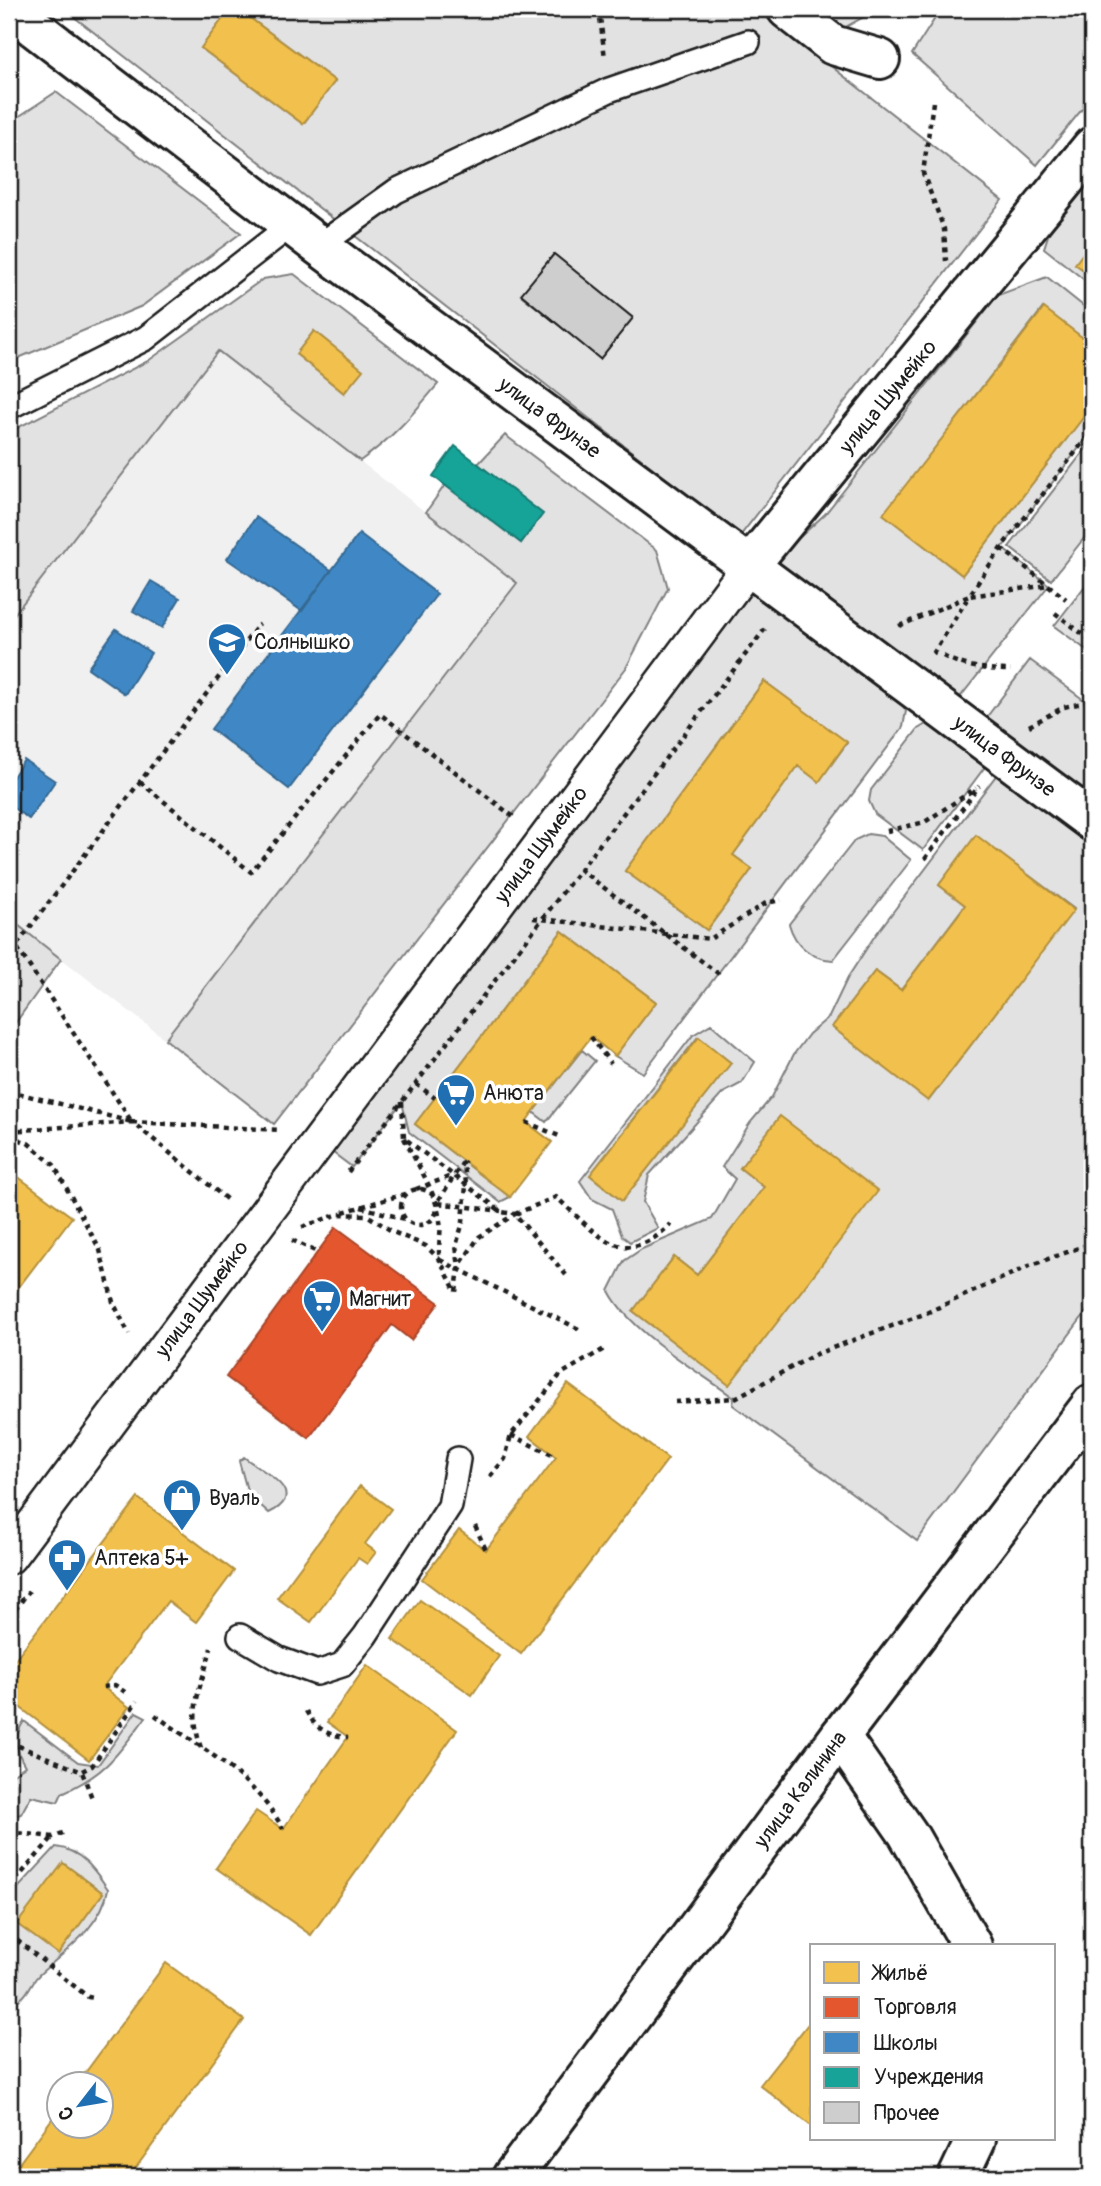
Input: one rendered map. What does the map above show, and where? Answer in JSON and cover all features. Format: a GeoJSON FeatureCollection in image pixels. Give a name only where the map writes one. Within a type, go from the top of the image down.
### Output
{"type":"FeatureCollection","features":[{"type":"Feature","properties":{"kind":"street","name":"улица Фрунзе"},"geometry":{"type":"LineString","coordinates":[[10,9],[305,235],[1092,821]]}},
{"type":"Feature","properties":{"kind":"street"},"geometry":{"type":"LineString","coordinates":[[787,9],[833,45],[880,59]]}},
{"type":"Feature","properties":{"kind":"street","name":"улица Шумейко"},"geometry":{"type":"LineString","coordinates":[[9,1557],[749,565],[1092,147]]}},
{"type":"Feature","properties":{"kind":"street","name":"улица Калинина"},"geometry":{"type":"LineString","coordinates":[[512,2177],[840,1736],[1092,1404]]}},
{"type":"Feature","properties":{"kind":"street"},"geometry":{"type":"LineString","coordinates":[[840,1736],[908,1834],[971,1944]]}},
{"type":"Feature","properties":{"kind":"street"},"geometry":{"type":"LineString","coordinates":[[958,2177],[976,2140]]}},
{"type":"Feature","properties":{"kind":"lane"},"geometry":{"type":"LineString","coordinates":[[9,407],[146,338],[305,235],[609,90],[748,42]]}},
{"type":"Feature","properties":{"kind":"lane"},"geometry":{"type":"LineString","coordinates":[[240,1636],[279,1659],[317,1672],[342,1665],[365,1636],[450,1506],[458,1459]]}},
{"type":"Feature","properties":{"kind":"path"},"geometry":{"type":"LineString","coordinates":[[599,9],[609,90]]}},
{"type":"Feature","properties":{"kind":"path"},"geometry":{"type":"LineString","coordinates":[[933,103],[923,173],[944,229],[951,318]]}},
{"type":"Feature","properties":{"kind":"path"},"geometry":{"type":"LineString","coordinates":[[912,687],[1001,548],[1092,431]]}},
{"type":"Feature","properties":{"kind":"path"},"geometry":{"type":"LineString","coordinates":[[1001,548],[1066,599]]}},
{"type":"Feature","properties":{"kind":"path"},"geometry":{"type":"LineString","coordinates":[[886,626],[898,626],[969,596],[1049,585]]}},
{"type":"Feature","properties":{"kind":"path"},"geometry":{"type":"LineString","coordinates":[[345,1177],[790,596]]}},
{"type":"Feature","properties":{"kind":"path"},"geometry":{"type":"LineString","coordinates":[[1055,612],[1092,641]]}},
{"type":"Feature","properties":{"kind":"path"},"geometry":{"type":"LineString","coordinates":[[9,958],[259,624]]}},
{"type":"Feature","properties":{"kind":"path"},"geometry":{"type":"LineString","coordinates":[[898,626],[906,632]]}},
{"type":"Feature","properties":{"kind":"path"},"geometry":{"type":"LineString","coordinates":[[923,644],[956,663],[988,670],[1011,670]]}},
{"type":"Feature","properties":{"kind":"path"},"geometry":{"type":"LineString","coordinates":[[925,859],[1003,755],[1036,719],[1092,701]]}},
{"type":"Feature","properties":{"kind":"path"},"geometry":{"type":"LineString","coordinates":[[140,782],[251,872],[380,714],[580,870],[723,977]]}},
{"type":"Feature","properties":{"kind":"path"},"geometry":{"type":"LineString","coordinates":[[887,831],[925,822],[979,786]]}},
{"type":"Feature","properties":{"kind":"path"},"geometry":{"type":"LineString","coordinates":[[543,918],[710,939],[766,903],[781,900]]}},
{"type":"Feature","properties":{"kind":"path"},"geometry":{"type":"LineString","coordinates":[[9,940],[16,946],[132,1122]]}},
{"type":"Feature","properties":{"kind":"path"},"geometry":{"type":"LineString","coordinates":[[590,1037],[611,1064]]}},
{"type":"Feature","properties":{"kind":"path"},"geometry":{"type":"LineString","coordinates":[[416,1084],[435,1098]]}},
{"type":"Feature","properties":{"kind":"path"},"geometry":{"type":"LineString","coordinates":[[9,1091],[132,1122],[276,1132],[301,1123],[328,1129]]}},
{"type":"Feature","properties":{"kind":"path"},"geometry":{"type":"LineString","coordinates":[[402,1102],[404,1138],[437,1203],[441,1225],[437,1244],[440,1260],[459,1267],[583,1331]]}},
{"type":"Feature","properties":{"kind":"path"},"geometry":{"type":"LineString","coordinates":[[526,1122],[559,1136]]}},
{"type":"Feature","properties":{"kind":"path"},"geometry":{"type":"LineString","coordinates":[[9,1136],[28,1143],[54,1164],[100,1250],[113,1302],[145,1374]]}},
{"type":"Feature","properties":{"kind":"path"},"geometry":{"type":"LineString","coordinates":[[404,1138],[502,1212]]}},
{"type":"Feature","properties":{"kind":"path"},"geometry":{"type":"LineString","coordinates":[[360,1206],[405,1219],[413,1224],[431,1221],[437,1203],[464,1161]]}},
{"type":"Feature","properties":{"kind":"path"},"geometry":{"type":"LineString","coordinates":[[339,1214],[407,1194],[426,1183],[454,1175]]}},
{"type":"Feature","properties":{"kind":"path"},"geometry":{"type":"LineString","coordinates":[[415,1189],[429,1192],[437,1203],[515,1214],[566,1275]]}},
{"type":"Feature","properties":{"kind":"path"},"geometry":{"type":"LineString","coordinates":[[405,1219],[402,1201],[407,1194]]}},
{"type":"Feature","properties":{"kind":"path"},"geometry":{"type":"LineString","coordinates":[[459,1267],[479,1237],[515,1214],[555,1197],[613,1247],[627,1248],[660,1236],[671,1224]]}},
{"type":"Feature","properties":{"kind":"path"},"geometry":{"type":"LineString","coordinates":[[287,1252],[313,1217]]}},
{"type":"Feature","properties":{"kind":"path"},"geometry":{"type":"LineString","coordinates":[[675,1402],[735,1398],[816,1354],[924,1314],[1029,1266],[1092,1243]]}},
{"type":"Feature","properties":{"kind":"path"},"geometry":{"type":"LineString","coordinates":[[486,1550],[479,1530],[450,1506],[484,1482],[505,1459],[511,1436],[561,1374],[606,1348]]}},
{"type":"Feature","properties":{"kind":"path"},"geometry":{"type":"LineString","coordinates":[[511,1436],[556,1457]]}},
{"type":"Feature","properties":{"kind":"path"},"geometry":{"type":"LineString","coordinates":[[9,1618],[34,1585]]}},
{"type":"Feature","properties":{"kind":"path"},"geometry":{"type":"LineString","coordinates":[[201,1749],[193,1715],[213,1639]]}},
{"type":"Feature","properties":{"kind":"path"},"geometry":{"type":"LineString","coordinates":[[103,1687],[115,1685],[125,1692]]}},
{"type":"Feature","properties":{"kind":"path"},"geometry":{"type":"LineString","coordinates":[[82,1772],[92,1766],[137,1701]]}},
{"type":"Feature","properties":{"kind":"path"},"geometry":{"type":"LineString","coordinates":[[306,1711],[313,1724],[332,1736],[348,1737]]}},
{"type":"Feature","properties":{"kind":"path"},"geometry":{"type":"LineString","coordinates":[[155,1715],[255,1788],[273,1810],[283,1829]]}},
{"type":"Feature","properties":{"kind":"path"},"geometry":{"type":"LineString","coordinates":[[9,1742],[82,1772],[92,1798]]}},
{"type":"Feature","properties":{"kind":"path"},"geometry":{"type":"LineString","coordinates":[[9,1832],[53,1837]]}},
{"type":"Feature","properties":{"kind":"path"},"geometry":{"type":"LineString","coordinates":[[9,1888],[53,1837],[65,1832]]}},
{"type":"Feature","properties":{"kind":"path"},"geometry":{"type":"LineString","coordinates":[[9,1934],[88,1997],[94,1998]]}},
{"type":"Feature","properties":{"kind":"shaded area"},"geometry":{"type":"Polygon","coordinates":[[[64,9],[230,9],[201,48],[303,124],[335,81],[238,9],[758,9],[1002,200],[740,536],[64,9]],[[554,254],[521,295],[600,358],[633,318],[554,254]]]}},
{"type":"Feature","properties":{"kind":"shaded area"},"geometry":{"type":"Polygon","coordinates":[[[798,9],[859,9],[867,15],[831,35],[798,9]]]}},
{"type":"Feature","properties":{"kind":"shaded area"},"geometry":{"type":"Polygon","coordinates":[[[941,9],[1092,9],[1092,97],[1037,165],[912,54],[941,9]]]}},
{"type":"Feature","properties":{"kind":"shaded area"},"geometry":{"type":"Polygon","coordinates":[[[56,92],[241,233],[142,306],[9,362],[9,123],[56,92]]]}},
{"type":"Feature","properties":{"kind":"shaded area"},"geometry":{"type":"Polygon","coordinates":[[[1092,165],[1092,241],[1076,264],[1092,276],[1092,286],[1044,248],[1057,208],[1092,165]]]}},
{"type":"Feature","properties":{"kind":"shaded area"},"geometry":{"type":"Polygon","coordinates":[[[294,274],[438,384],[393,434],[360,461],[218,351],[9,621],[9,432],[148,361],[263,279],[294,274]],[[314,331],[296,354],[344,393],[362,370],[314,331]]]}},
{"type":"Feature","properties":{"kind":"shaded area"},"geometry":{"type":"Polygon","coordinates":[[[1047,277],[1092,313],[1092,345],[1043,308],[884,514],[962,575],[1092,406],[1092,431],[1002,548],[1049,585],[957,701],[803,588],[776,559],[825,514],[998,295],[1047,277]]]}},
{"type":"Feature","properties":{"kind":"shaded area","name":"Солнышко"},"geometry":{"type":"Polygon","coordinates":[[[218,351],[517,583],[165,1039],[9,918],[9,621],[218,351]]]}},
{"type":"Feature","properties":{"kind":"shaded area"},"geometry":{"type":"Polygon","coordinates":[[[505,435],[657,550],[668,588],[626,668],[274,1124],[165,1039],[517,583],[426,512],[445,485],[521,543],[542,514],[478,464],[505,435]]]}},
{"type":"Feature","properties":{"kind":"shaded area"},"geometry":{"type":"Polygon","coordinates":[[[1092,441],[1092,528],[1051,580],[1009,547],[1092,441]]]}},
{"type":"Feature","properties":{"kind":"shaded area"},"geometry":{"type":"Polygon","coordinates":[[[1092,577],[1092,654],[1054,626],[1092,577]]]}},
{"type":"Feature","properties":{"kind":"shaded area"},"geometry":{"type":"Polygon","coordinates":[[[744,592],[757,593],[898,697],[906,711],[903,727],[643,1073],[615,1056],[656,1002],[562,931],[415,1124],[510,1197],[500,1202],[409,1132],[402,1102],[352,1167],[324,1146],[744,592]],[[764,681],[625,871],[707,930],[752,869],[733,855],[798,766],[819,781],[847,743],[764,681]]]}},
{"type":"Feature","properties":{"kind":"shaded area"},"geometry":{"type":"Polygon","coordinates":[[[1030,660],[1092,706],[1092,796],[986,718],[1030,660]]]}},
{"type":"Feature","properties":{"kind":"shaded area"},"geometry":{"type":"Polygon","coordinates":[[[928,723],[987,764],[923,850],[875,814],[869,801],[871,790],[918,729],[928,723]]]}},
{"type":"Feature","properties":{"kind":"shaded area"},"geometry":{"type":"Polygon","coordinates":[[[998,773],[1092,844],[1092,1304],[917,1541],[733,1405],[734,1398],[648,1336],[619,1307],[609,1291],[624,1261],[642,1249],[712,1219],[735,1179],[722,1167],[750,1123],[772,1097],[794,1054],[809,1034],[829,1017],[848,977],[874,937],[998,773]],[[976,836],[939,885],[965,905],[901,990],[875,971],[832,1027],[929,1100],[1074,909],[976,836]],[[780,1116],[740,1168],[764,1187],[697,1275],[674,1257],[633,1311],[729,1384],[780,1116]]]}},
{"type":"Feature","properties":{"kind":"shaded area"},"geometry":{"type":"Polygon","coordinates":[[[868,834],[882,836],[911,860],[833,960],[811,954],[795,938],[789,924],[855,840],[868,834]]]}},
{"type":"Feature","properties":{"kind":"shaded area"},"geometry":{"type":"Polygon","coordinates":[[[9,918],[61,959],[9,1032],[9,918]]]}},
{"type":"Feature","properties":{"kind":"shaded area"},"geometry":{"type":"Polygon","coordinates":[[[711,1024],[755,1062],[742,1083],[723,1093],[649,1175],[643,1202],[658,1228],[630,1242],[622,1236],[612,1209],[592,1199],[580,1181],[693,1035],[711,1024]],[[698,1037],[590,1175],[622,1201],[731,1063],[698,1037]]]}},
{"type":"Feature","properties":{"kind":"shaded area"},"geometry":{"type":"Polygon","coordinates":[[[582,1050],[595,1061],[546,1122],[533,1112],[582,1050]]]}},
{"type":"Feature","properties":{"kind":"shaded area"},"geometry":{"type":"Polygon","coordinates":[[[244,1457],[269,1474],[284,1489],[285,1497],[281,1505],[269,1513],[248,1494],[239,1461],[244,1457]]]}},
{"type":"Feature","properties":{"kind":"shaded area"},"geometry":{"type":"Polygon","coordinates":[[[136,1712],[146,1717],[101,1770],[62,1793],[58,1802],[31,1796],[21,1814],[11,1817],[9,1815],[9,1777],[25,1766],[17,1744],[18,1733],[24,1721],[78,1762],[98,1765],[136,1712]]]}},
{"type":"Feature","properties":{"kind":"shaded area"},"geometry":{"type":"Polygon","coordinates":[[[56,1847],[80,1856],[108,1889],[105,1902],[91,1925],[37,1977],[22,1998],[9,2004],[9,1903],[17,1889],[56,1847]],[[63,1863],[58,1954],[103,1893],[63,1863]]]}},
{"type":"Feature","properties":{"kind":"building: Жильё"},"geometry":{"type":"Polygon","coordinates":[[[230,9],[238,9],[335,81],[303,124],[201,48],[230,9]]]}},
{"type":"Feature","properties":{"kind":"building: Жильё"},"geometry":{"type":"Polygon","coordinates":[[[1092,241],[1092,276],[1075,264],[1092,241]]]}},
{"type":"Feature","properties":{"kind":"building: Жильё"},"geometry":{"type":"Polygon","coordinates":[[[1044,308],[1092,345],[1092,406],[962,575],[883,514],[1044,308]]]}},
{"type":"Feature","properties":{"kind":"building: Жильё"},"geometry":{"type":"Polygon","coordinates":[[[314,331],[363,370],[344,393],[296,354],[314,331]]]}},
{"type":"Feature","properties":{"kind":"building: Жильё"},"geometry":{"type":"Polygon","coordinates":[[[764,681],[847,742],[819,782],[798,766],[733,855],[752,869],[707,930],[625,871],[764,681]]]}},
{"type":"Feature","properties":{"kind":"building: Жильё"},"geometry":{"type":"Polygon","coordinates":[[[976,835],[1074,910],[928,1101],[832,1027],[875,971],[901,990],[961,911],[965,905],[939,885],[976,835]]]}},
{"type":"Feature","properties":{"kind":"building: Жильё"},"geometry":{"type":"Polygon","coordinates":[[[562,931],[656,1002],[615,1056],[591,1037],[533,1112],[526,1122],[552,1142],[510,1197],[415,1124],[562,931]]]}},
{"type":"Feature","properties":{"kind":"building: Жильё"},"geometry":{"type":"Polygon","coordinates":[[[699,1037],[731,1063],[622,1201],[590,1175],[699,1037]]]}},
{"type":"Feature","properties":{"kind":"building: Жильё"},"geometry":{"type":"Polygon","coordinates":[[[780,1116],[878,1191],[729,1385],[633,1311],[674,1257],[697,1275],[764,1187],[740,1168],[780,1116]]]}},
{"type":"Feature","properties":{"kind":"building: Жильё"},"geometry":{"type":"Polygon","coordinates":[[[9,1170],[72,1217],[9,1300],[9,1170]]]}},
{"type":"Feature","properties":{"kind":"building: Жильё"},"geometry":{"type":"Polygon","coordinates":[[[568,1384],[668,1459],[521,1654],[422,1579],[459,1530],[486,1550],[556,1457],[529,1436],[568,1384]]]}},
{"type":"Feature","properties":{"kind":"building: Жильё"},"geometry":{"type":"Polygon","coordinates":[[[360,1486],[391,1509],[365,1544],[376,1552],[367,1564],[358,1558],[311,1622],[277,1598],[360,1486]]]}},
{"type":"Feature","properties":{"kind":"building: Жильё"},"geometry":{"type":"Polygon","coordinates":[[[138,1498],[234,1571],[196,1622],[168,1601],[103,1687],[129,1707],[89,1760],[9,1699],[9,1667],[138,1498]]]}},
{"type":"Feature","properties":{"kind":"building: Жильё"},"geometry":{"type":"Polygon","coordinates":[[[420,1600],[499,1656],[472,1695],[392,1639],[420,1600]]]}},
{"type":"Feature","properties":{"kind":"building: Жильё"},"geometry":{"type":"Polygon","coordinates":[[[367,1665],[457,1730],[311,1935],[216,1868],[256,1811],[283,1829],[348,1737],[327,1722],[367,1665]]]}},
{"type":"Feature","properties":{"kind":"building: Жильё"},"geometry":{"type":"Polygon","coordinates":[[[63,1863],[103,1893],[58,1954],[17,1924],[63,1863]]]}},
{"type":"Feature","properties":{"kind":"building: Жильё"},"geometry":{"type":"Polygon","coordinates":[[[166,1963],[244,2020],[129,2177],[9,2177],[46,2127],[46,2140],[116,2140],[116,2070],[87,2070],[166,1963]]]}},
{"type":"Feature","properties":{"kind":"building: Жильё"},"geometry":{"type":"Polygon","coordinates":[[[810,2022],[810,2125],[760,2085],[810,2022]]]}},
{"type":"Feature","properties":{"kind":"building: Торговля","name":"Магнит"},"geometry":{"type":"Polygon","coordinates":[[[336,1227],[439,1303],[411,1340],[392,1325],[309,1438],[226,1377],[336,1227]]]}},
{"type":"Feature","properties":{"kind":"building: Школы"},"geometry":{"type":"Polygon","coordinates":[[[256,517],[331,570],[302,611],[227,559],[256,517]]]}},
{"type":"Feature","properties":{"kind":"building: Школы"},"geometry":{"type":"Polygon","coordinates":[[[359,534],[437,594],[289,789],[211,729],[359,534]]]}},
{"type":"Feature","properties":{"kind":"building: Школы"},"geometry":{"type":"Polygon","coordinates":[[[151,581],[180,598],[162,628],[133,611],[151,581]]]}},
{"type":"Feature","properties":{"kind":"building: Школы"},"geometry":{"type":"Polygon","coordinates":[[[116,629],[151,653],[125,694],[88,668],[116,629]]]}},
{"type":"Feature","properties":{"kind":"building: Школы"},"geometry":{"type":"Polygon","coordinates":[[[24,760],[55,781],[29,819],[9,805],[9,783],[24,760]]]}},
{"type":"Feature","properties":{"kind":"building: Учреждения"},"geometry":{"type":"Polygon","coordinates":[[[455,446],[543,514],[521,543],[433,476],[455,446]]]}},
{"type":"Feature","properties":{"kind":"building: Прочее"},"geometry":{"type":"Polygon","coordinates":[[[554,254],[633,318],[600,359],[521,294],[554,254]]]}},
{"type":"Feature","properties":{"kind":"place","name":"Солнышко"},"geometry":{"type":"Point","coordinates":[227,676]}},
{"type":"Feature","properties":{"kind":"place","name":"Анюта"},"geometry":{"type":"Point","coordinates":[456,1127]}},
{"type":"Feature","properties":{"kind":"place","name":"Магнит"},"geometry":{"type":"Point","coordinates":[322,1333]}},
{"type":"Feature","properties":{"kind":"place","name":"Вуаль"},"geometry":{"type":"Point","coordinates":[182,1532]}},
{"type":"Feature","properties":{"kind":"place","name":"Аптека 5+"},"geometry":{"type":"Point","coordinates":[67,1592]}}]}
